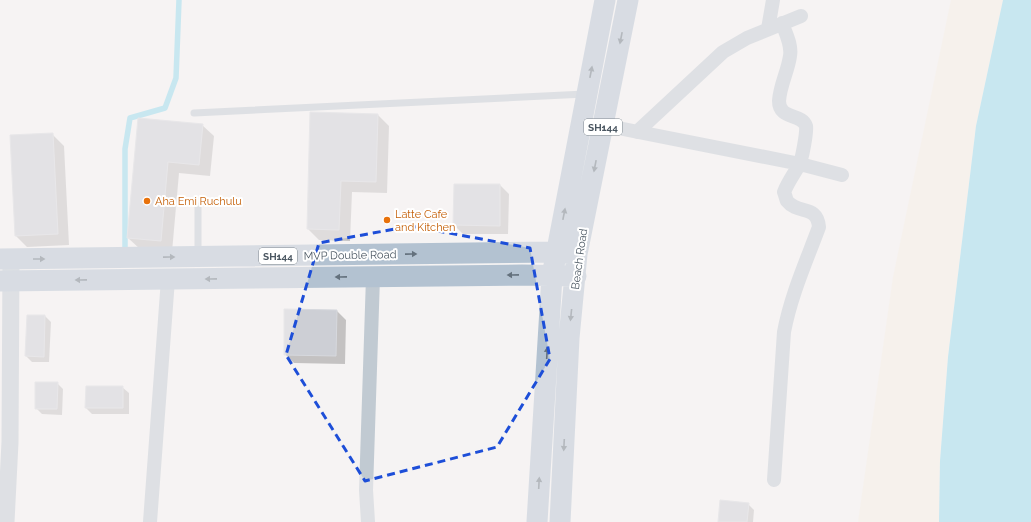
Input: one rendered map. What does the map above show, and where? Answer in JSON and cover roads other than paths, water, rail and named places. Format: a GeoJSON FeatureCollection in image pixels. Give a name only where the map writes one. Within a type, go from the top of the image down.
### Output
{"type":"FeatureCollection","features":[{"type":"Feature","properties":{"kind":"main road","name":"Beach Road"},"geometry":{"type":"LineString","coordinates":[[537,522],[552,276],[605,0]]}},
{"type":"Feature","properties":{"kind":"main road","name":"Beach Road"},"geometry":{"type":"LineString","coordinates":[[560,522],[569,338],[577,254],[628,0]]}},
{"type":"Feature","properties":{"kind":"main road","name":"SH144"},"geometry":{"type":"LineString","coordinates":[[556,252],[577,254]]}},
{"type":"Feature","properties":{"kind":"main road","name":"MVP Double Road"},"geometry":{"type":"LineString","coordinates":[[5,259],[556,252]]}},
{"type":"Feature","properties":{"kind":"main road","name":"SH144"},"geometry":{"type":"LineString","coordinates":[[552,276],[576,276]]}},
{"type":"Feature","properties":{"kind":"main road","name":"MVP Double Road"},"geometry":{"type":"LineString","coordinates":[[6,281],[552,276]]}},
{"type":"Feature","properties":{"kind":"street"},"geometry":{"type":"LineString","coordinates":[[768,29],[773,0]]}},
{"type":"Feature","properties":{"kind":"street"},"geometry":{"type":"LineString","coordinates":[[637,132],[724,52],[747,38],[801,16]]}},
{"type":"Feature","properties":{"kind":"street"},"geometry":{"type":"LineString","coordinates":[[774,480],[784,332],[792,297],[819,227],[819,219],[814,213],[796,207],[787,201],[784,192],[789,180],[800,164],[806,134],[806,126],[800,119],[790,116],[783,111],[779,103],[780,92],[790,55],[790,45],[782,24]]}},
{"type":"Feature","properties":{"kind":"street"},"geometry":{"type":"LineString","coordinates":[[603,125],[800,164],[842,175]]}},
{"type":"Feature","properties":{"kind":"street"},"geometry":{"type":"LineString","coordinates":[[5,259],[6,522]]}},
{"type":"Feature","properties":{"kind":"street"},"geometry":{"type":"LineString","coordinates":[[368,522],[366,490],[373,277]]}},
{"type":"Feature","properties":{"kind":"street"},"geometry":{"type":"LineString","coordinates":[[150,522],[168,279]]}},
{"type":"Feature","properties":{"kind":"lane"},"geometry":{"type":"LineString","coordinates":[[194,113],[587,94]]}},
{"type":"Feature","properties":{"kind":"lane"},"geometry":{"type":"LineString","coordinates":[[198,206],[198,257]]}},
{"type":"Feature","properties":{"kind":"water"},"geometry":{"type":"Polygon","coordinates":[[[1003,0],[1031,0],[1031,522],[939,522],[940,461],[948,357],[976,126],[1003,0]]]}},
{"type":"Feature","properties":{"kind":"waterway"},"geometry":{"type":"LineString","coordinates":[[125,249],[125,149],[130,118],[165,108],[176,78],[179,0]]}},
{"type":"Feature","properties":{"kind":"place","name":"Aha Emi Ruchulu"},"geometry":{"type":"Point","coordinates":[147,201]}},
{"type":"Feature","properties":{"kind":"place","name":"Latte Cafe and Kitchen"},"geometry":{"type":"Point","coordinates":[387,220]}}]}
